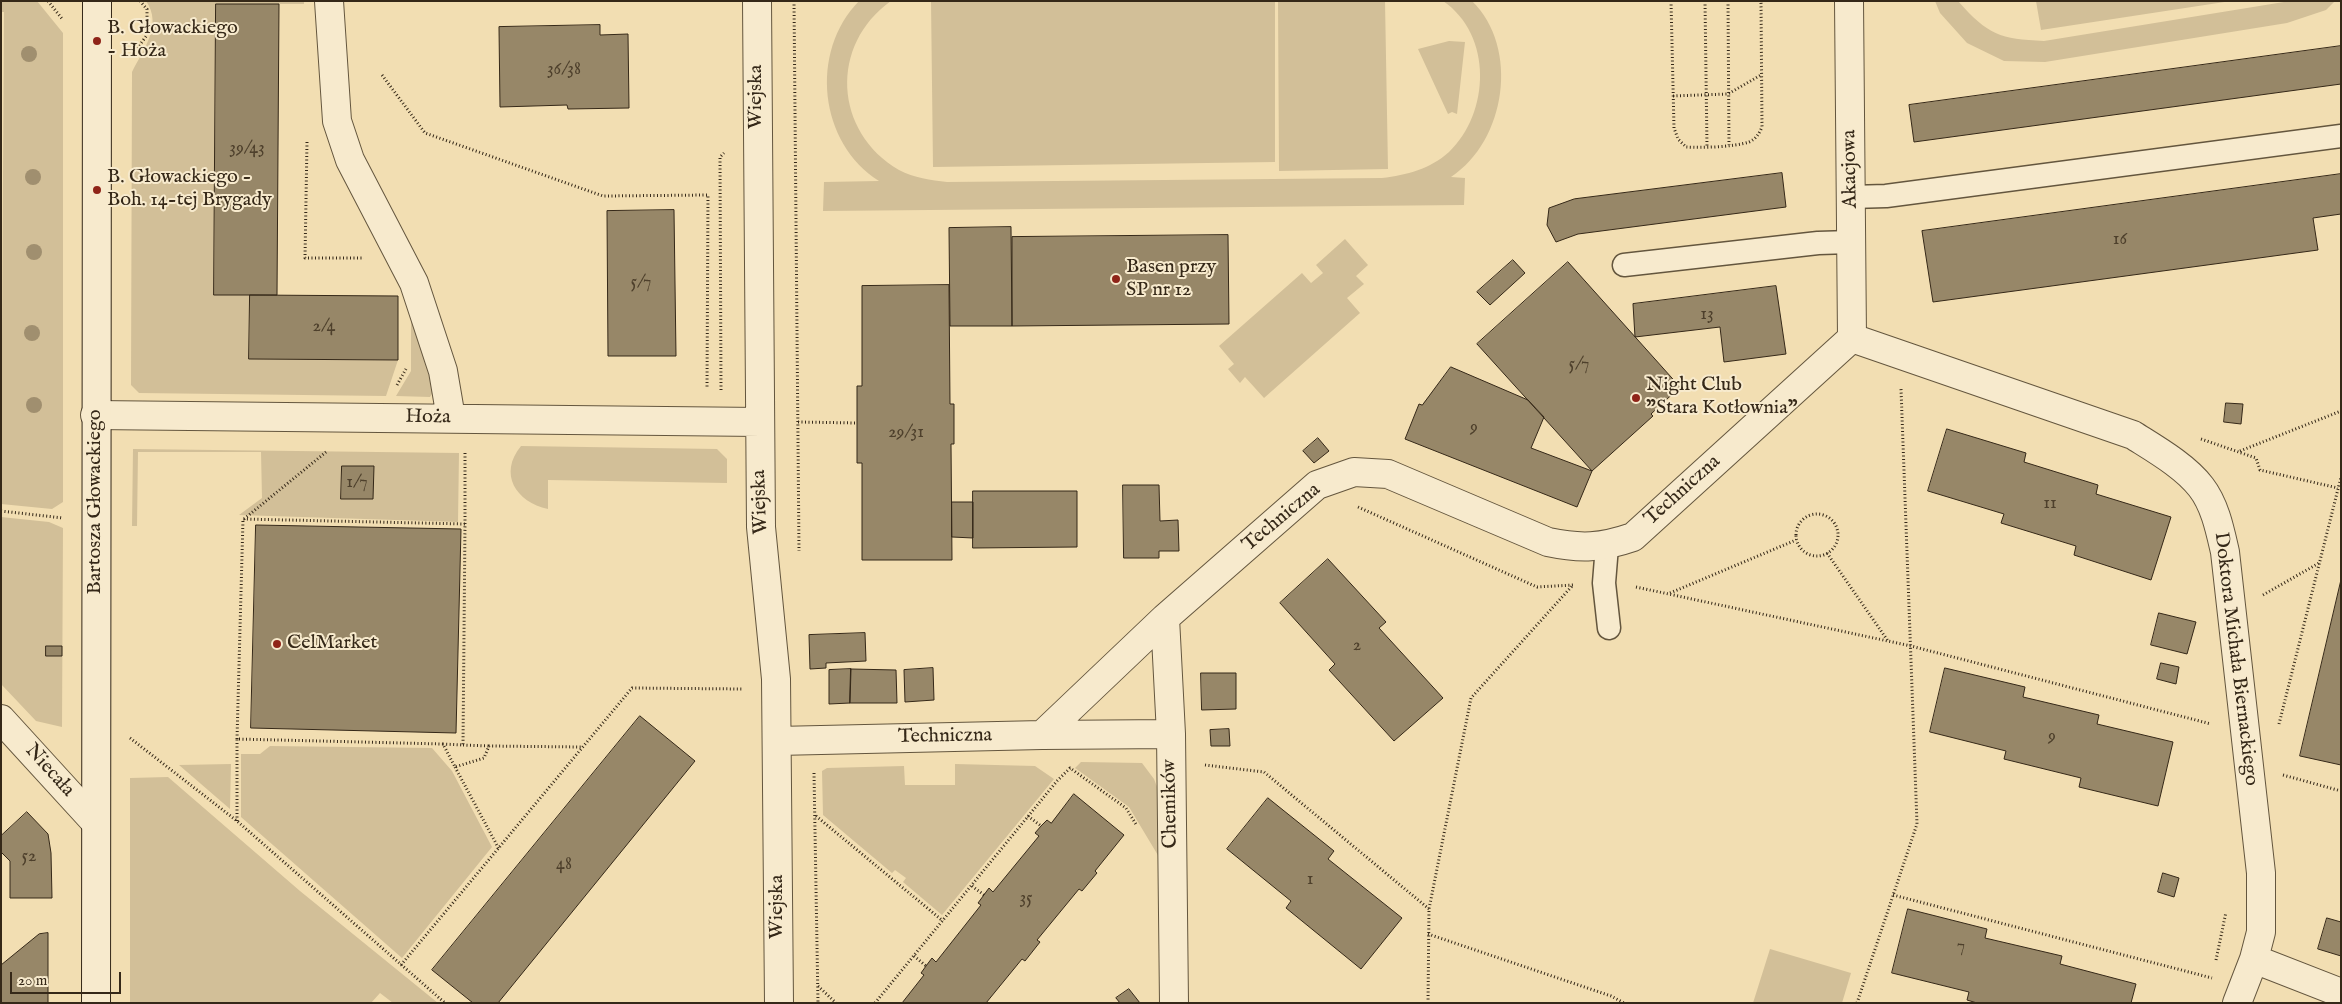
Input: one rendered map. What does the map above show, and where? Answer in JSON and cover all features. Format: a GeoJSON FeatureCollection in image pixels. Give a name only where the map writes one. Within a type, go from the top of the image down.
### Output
{"type":"FeatureCollection","features":[{"type":"Feature","properties":{"kind":"street","name":"Bartosza Głowackiego"},"geometry":{"type":"LineString","coordinates":[[96,1003],[97,1]]}},
{"type":"Feature","properties":{"kind":"street"},"geometry":{"type":"LineString","coordinates":[[330,1],[337,121],[350,160],[414,283],[443,371],[451,418]]}},
{"type":"Feature","properties":{"kind":"street","name":"Wiejska"},"geometry":{"type":"LineString","coordinates":[[757,1],[761,527],[776,679],[779,1003]]}},
{"type":"Feature","properties":{"kind":"street","name":"Akacjowa"},"geometry":{"type":"LineString","coordinates":[[1849,1],[1852,338]]}},
{"type":"Feature","properties":{"kind":"street","name":"Doktora Michała Biernackiego"},"geometry":{"type":"LineString","coordinates":[[1852,338],[2133,435],[2167,457],[2201,487],[2218,521],[2224,552],[2261,873],[2261,932],[2254,959],[2237,1003]]}},
{"type":"Feature","properties":{"kind":"street","name":"Techniczna"},"geometry":{"type":"LineString","coordinates":[[777,741],[1042,735],[1165,618],[1317,484],[1354,472],[1388,474],[1548,542],[1575,548],[1607,546],[1633,537],[1852,338]]}},
{"type":"Feature","properties":{"kind":"street","name":"Hoża"},"geometry":{"type":"LineString","coordinates":[[96,414],[760,422]]}},
{"type":"Feature","properties":{"kind":"street"},"geometry":{"type":"LineString","coordinates":[[1165,618],[1171,734]]}},
{"type":"Feature","properties":{"kind":"street","name":"Niecała"},"geometry":{"type":"LineString","coordinates":[[1,719],[96,823]]}},
{"type":"Feature","properties":{"kind":"street","name":"Chemików"},"geometry":{"type":"LineString","coordinates":[[1042,735],[1171,734],[1174,1003]]}},
{"type":"Feature","properties":{"kind":"street"},"geometry":{"type":"LineString","coordinates":[[2254,959],[2341,993]]}},
{"type":"Feature","properties":{"kind":"lane"},"geometry":{"type":"LineString","coordinates":[[1851,197],[1886,196],[2341,136]]}},
{"type":"Feature","properties":{"kind":"lane"},"geometry":{"type":"LineString","coordinates":[[1624,265],[1818,243],[1851,242]]}},
{"type":"Feature","properties":{"kind":"lane"},"geometry":{"type":"LineString","coordinates":[[1607,546],[1604,583],[1609,628]]}},
{"type":"Feature","properties":{"kind":"path"},"geometry":{"type":"LineString","coordinates":[[48,1],[66,23]]}},
{"type":"Feature","properties":{"kind":"path"},"geometry":{"type":"LineString","coordinates":[[794,1],[799,556]]}},
{"type":"Feature","properties":{"kind":"path"},"geometry":{"type":"LineString","coordinates":[[1671,1],[1674,128],[1678,139],[1686,147],[1707,147],[1749,142],[1757,137],[1762,127],[1760,1]]}},
{"type":"Feature","properties":{"kind":"path"},"geometry":{"type":"LineString","coordinates":[[1705,1],[1707,147]]}},
{"type":"Feature","properties":{"kind":"path"},"geometry":{"type":"LineString","coordinates":[[1728,1],[1729,144]]}},
{"type":"Feature","properties":{"kind":"path"},"geometry":{"type":"LineString","coordinates":[[382,75],[425,133],[603,196],[708,195],[707,395]]}},
{"type":"Feature","properties":{"kind":"path"},"geometry":{"type":"LineString","coordinates":[[1673,96],[1728,94],[1761,75]]}},
{"type":"Feature","properties":{"kind":"path"},"geometry":{"type":"LineString","coordinates":[[1857,1003],[1917,824],[1901,356]]}},
{"type":"Feature","properties":{"kind":"path"},"geometry":{"type":"LineString","coordinates":[[2239,452],[2341,411]]}},
{"type":"Feature","properties":{"kind":"path"},"geometry":{"type":"LineString","coordinates":[[798,422],[857,422]]}},
{"type":"Feature","properties":{"kind":"path"},"geometry":{"type":"LineString","coordinates":[[2193,436],[2256,458],[2260,470],[2338,488]]}},
{"type":"Feature","properties":{"kind":"path"},"geometry":{"type":"LineString","coordinates":[[237,821],[237,739],[243,519],[330,448]]}},
{"type":"Feature","properties":{"kind":"path"},"geometry":{"type":"LineString","coordinates":[[2277,733],[2341,477]]}},
{"type":"Feature","properties":{"kind":"path"},"geometry":{"type":"LineString","coordinates":[[463,745],[466,500]]}},
{"type":"Feature","properties":{"kind":"path"},"geometry":{"type":"LineString","coordinates":[[1352,505],[1537,586],[1614,582],[1911,646],[2215,725]]}},
{"type":"Feature","properties":{"kind":"path"},"geometry":{"type":"LineString","coordinates":[[1,511],[70,519]]}},
{"type":"Feature","properties":{"kind":"path"},"geometry":{"type":"LineString","coordinates":[[1812,514],[1823,514],[1833,520],[1838,529],[1838,541],[1832,550],[1822,556],[1811,556],[1801,550],[1796,540],[1796,529],[1802,520],[1812,514]]}},
{"type":"Feature","properties":{"kind":"path"},"geometry":{"type":"LineString","coordinates":[[243,519],[465,524]]}},
{"type":"Feature","properties":{"kind":"path"},"geometry":{"type":"LineString","coordinates":[[1669,594],[1796,540]]}},
{"type":"Feature","properties":{"kind":"path"},"geometry":{"type":"LineString","coordinates":[[1827,553],[1888,641]]}},
{"type":"Feature","properties":{"kind":"path"},"geometry":{"type":"LineString","coordinates":[[1428,1003],[1429,908],[1472,698],[1573,584]]}},
{"type":"Feature","properties":{"kind":"path"},"geometry":{"type":"LineString","coordinates":[[401,965],[632,688],[752,690]]}},
{"type":"Feature","properties":{"kind":"path"},"geometry":{"type":"LineString","coordinates":[[125,734],[237,821],[445,1003]]}},
{"type":"Feature","properties":{"kind":"path"},"geometry":{"type":"LineString","coordinates":[[237,739],[581,747]]}},
{"type":"Feature","properties":{"kind":"path"},"geometry":{"type":"LineString","coordinates":[[443,744],[499,849]]}},
{"type":"Feature","properties":{"kind":"path"},"geometry":{"type":"LineString","coordinates":[[455,767],[484,758],[489,746]]}},
{"type":"Feature","properties":{"kind":"path"},"geometry":{"type":"LineString","coordinates":[[1202,764],[1264,772],[1429,908]]}},
{"type":"Feature","properties":{"kind":"path"},"geometry":{"type":"LineString","coordinates":[[875,1003],[1028,816],[1070,768],[1126,808],[1142,833]]}},
{"type":"Feature","properties":{"kind":"path"},"geometry":{"type":"LineString","coordinates":[[814,769],[818,1003]]}},
{"type":"Feature","properties":{"kind":"path"},"geometry":{"type":"LineString","coordinates":[[2277,773],[2341,791]]}},
{"type":"Feature","properties":{"kind":"path"},"geometry":{"type":"LineString","coordinates":[[815,816],[943,921]]}},
{"type":"Feature","properties":{"kind":"path"},"geometry":{"type":"LineString","coordinates":[[1028,816],[1041,826]]}},
{"type":"Feature","properties":{"kind":"path"},"geometry":{"type":"LineString","coordinates":[[972,886],[984,895]]}},
{"type":"Feature","properties":{"kind":"path"},"geometry":{"type":"LineString","coordinates":[[1893,895],[2212,978]]}},
{"type":"Feature","properties":{"kind":"path"},"geometry":{"type":"LineString","coordinates":[[2210,986],[2227,906]]}},
{"type":"Feature","properties":{"kind":"path"},"geometry":{"type":"LineString","coordinates":[[1428,934],[1611,996],[1624,1003]]}},
{"type":"Feature","properties":{"kind":"path"},"geometry":{"type":"LineString","coordinates":[[914,956],[926,966]]}},
{"type":"Feature","properties":{"kind":"path"},"geometry":{"type":"LineString","coordinates":[[818,986],[836,1003]]}},
{"type":"Feature","properties":{"kind":"shaded area"},"geometry":{"type":"Polygon","coordinates":[[[1,1],[37,1],[63,33],[63,502],[52,509],[1,504],[4,12],[1,12],[1,1]]]}},
{"type":"Feature","properties":{"kind":"shaded area"},"geometry":{"type":"Polygon","coordinates":[[[146,1],[304,1],[304,4],[216,4],[214,294],[250,295],[249,359],[398,360],[386,396],[139,393],[131,385],[132,72],[146,46],[152,28],[151,10],[146,1]]]}},
{"type":"Feature","properties":{"kind":"shaded area"},"geometry":{"type":"Polygon","coordinates":[[[859,1],[891,1],[871,19],[857,41],[849,64],[847,88],[852,111],[862,134],[877,154],[899,170],[917,177],[947,182],[1382,178],[1418,170],[1442,158],[1463,136],[1472,117],[1478,96],[1480,75],[1478,53],[1471,33],[1459,16],[1443,1],[1472,1],[1487,21],[1497,43],[1501,68],[1500,93],[1494,118],[1484,141],[1470,161],[1451,177],[1465,178],[1464,205],[823,211],[824,182],[879,181],[859,164],[844,144],[833,121],[828,96],[828,70],[833,45],[843,22],[859,1]]]}},
{"type":"Feature","properties":{"kind":"shaded area"},"geometry":{"type":"Polygon","coordinates":[[[931,1],[1275,1],[1275,162],[933,167],[931,1]]]}},
{"type":"Feature","properties":{"kind":"shaded area"},"geometry":{"type":"Polygon","coordinates":[[[1278,1],[1385,1],[1388,169],[1279,171],[1278,1]]]}},
{"type":"Feature","properties":{"kind":"shaded area"},"geometry":{"type":"Polygon","coordinates":[[[1935,1],[1958,1],[1978,21],[1996,33],[2016,39],[2044,41],[2290,1],[2335,1],[2326,10],[2287,23],[2045,62],[2004,61],[1967,43],[1940,13],[1935,1]]]}},
{"type":"Feature","properties":{"kind":"shaded area"},"geometry":{"type":"Polygon","coordinates":[[[2036,1],[2231,1],[2041,30],[2036,1]]]}},
{"type":"Feature","properties":{"kind":"shaded area"},"geometry":{"type":"Polygon","coordinates":[[[1449,41],[1465,42],[1457,114],[1452,112],[1448,114],[1418,49],[1449,41]]]}},
{"type":"Feature","properties":{"kind":"shaded area"},"geometry":{"type":"Polygon","coordinates":[[[1345,239],[1368,265],[1356,276],[1364,284],[1347,298],[1360,313],[1264,398],[1245,377],[1240,383],[1228,369],[1234,364],[1219,346],[1302,273],[1311,283],[1323,273],[1316,265],[1345,239]]]}},
{"type":"Feature","properties":{"kind":"shaded area"},"geometry":{"type":"Polygon","coordinates":[[[411,301],[435,389],[430,397],[396,396],[411,371],[411,301]]]}},
{"type":"Feature","properties":{"kind":"shaded area"},"geometry":{"type":"Polygon","coordinates":[[[521,446],[717,449],[727,459],[727,483],[548,480],[548,509],[527,500],[514,485],[511,467],[514,456],[521,446]]]}},
{"type":"Feature","properties":{"kind":"shaded area"},"geometry":{"type":"Polygon","coordinates":[[[133,449],[459,453],[458,522],[239,515],[262,498],[261,452],[138,452],[137,526],[132,526],[133,449]]]}},
{"type":"Feature","properties":{"kind":"shaded area"},"geometry":{"type":"Polygon","coordinates":[[[1,517],[49,522],[63,528],[62,727],[36,721],[1,684],[1,517]]]}},
{"type":"Feature","properties":{"kind":"shaded area"},"geometry":{"type":"Polygon","coordinates":[[[270,746],[432,748],[452,771],[492,847],[402,958],[241,817],[241,754],[260,754],[270,746]]]}},
{"type":"Feature","properties":{"kind":"shaded area"},"geometry":{"type":"Polygon","coordinates":[[[1081,762],[1142,763],[1154,779],[1161,797],[1162,862],[1129,807],[1075,768],[1081,762]]]}},
{"type":"Feature","properties":{"kind":"shaded area"},"geometry":{"type":"Polygon","coordinates":[[[231,764],[230,809],[179,765],[231,764]]]}},
{"type":"Feature","properties":{"kind":"shaded area"},"geometry":{"type":"Polygon","coordinates":[[[955,764],[1035,766],[1054,779],[942,915],[903,882],[906,878],[895,870],[892,873],[823,815],[822,771],[827,768],[904,766],[905,785],[955,785],[955,764]]]}},
{"type":"Feature","properties":{"kind":"shaded area"},"geometry":{"type":"Polygon","coordinates":[[[168,777],[300,891],[438,1003],[393,1003],[380,993],[371,1003],[130,1003],[130,778],[168,777]]]}},
{"type":"Feature","properties":{"kind":"shaded area"},"geometry":{"type":"Polygon","coordinates":[[[1770,949],[1851,973],[1842,1003],[1753,1003],[1770,949]]]}},
{"type":"Feature","properties":{"kind":"building"},"geometry":{"type":"Polygon","coordinates":[[[216,4],[279,4],[277,295],[214,295],[216,4]]]}},
{"type":"Feature","properties":{"kind":"building"},"geometry":{"type":"Polygon","coordinates":[[[600,25],[600,35],[628,34],[629,108],[568,109],[567,105],[500,107],[499,27],[600,25]]]}},
{"type":"Feature","properties":{"kind":"building"},"geometry":{"type":"Polygon","coordinates":[[[2341,46],[2341,84],[1914,142],[1909,105],[2341,46]]]}},
{"type":"Feature","properties":{"kind":"building"},"geometry":{"type":"Polygon","coordinates":[[[1782,173],[1786,207],[1578,234],[1556,242],[1547,225],[1549,208],[1574,199],[1782,173]]]}},
{"type":"Feature","properties":{"kind":"building"},"geometry":{"type":"Polygon","coordinates":[[[2341,174],[2341,214],[2313,218],[2318,250],[1933,302],[1922,231],[2341,174]]]}},
{"type":"Feature","properties":{"kind":"building"},"geometry":{"type":"Polygon","coordinates":[[[674,210],[676,356],[608,356],[607,211],[674,210]]]}},
{"type":"Feature","properties":{"kind":"building"},"geometry":{"type":"Polygon","coordinates":[[[1011,227],[1012,326],[950,326],[949,228],[1011,227]]]}},
{"type":"Feature","properties":{"kind":"building"},"geometry":{"type":"Polygon","coordinates":[[[1228,235],[1229,324],[1012,326],[1012,237],[1228,235]]]}},
{"type":"Feature","properties":{"kind":"building"},"geometry":{"type":"Polygon","coordinates":[[[1513,260],[1525,273],[1490,305],[1477,292],[1513,260]]]}},
{"type":"Feature","properties":{"kind":"building"},"geometry":{"type":"Polygon","coordinates":[[[1568,262],[1680,387],[1651,414],[1653,416],[1592,471],[1477,344],[1568,262]]]}},
{"type":"Feature","properties":{"kind":"building"},"geometry":{"type":"Polygon","coordinates":[[[949,285],[950,404],[954,404],[954,444],[951,444],[952,560],[862,560],[862,463],[857,463],[857,386],[862,386],[862,286],[949,285]]]}},
{"type":"Feature","properties":{"kind":"building"},"geometry":{"type":"Polygon","coordinates":[[[1776,286],[1786,354],[1724,362],[1720,327],[1635,337],[1633,304],[1776,286]]]}},
{"type":"Feature","properties":{"kind":"building"},"geometry":{"type":"Polygon","coordinates":[[[250,295],[398,296],[398,360],[249,359],[250,295]]]}},
{"type":"Feature","properties":{"kind":"building"},"geometry":{"type":"Polygon","coordinates":[[[1451,367],[1528,400],[1544,417],[1531,448],[1592,471],[1577,507],[1405,439],[1419,404],[1422,405],[1451,367]]]}},
{"type":"Feature","properties":{"kind":"building"},"geometry":{"type":"Polygon","coordinates":[[[2226,403],[2243,404],[2241,424],[2224,422],[2226,403]]]}},
{"type":"Feature","properties":{"kind":"building"},"geometry":{"type":"Polygon","coordinates":[[[1947,429],[2026,453],[2024,462],[2098,485],[2096,494],[2171,517],[2151,580],[2074,555],[2076,546],[2001,523],[2004,514],[1928,491],[1947,429]]]}},
{"type":"Feature","properties":{"kind":"building"},"geometry":{"type":"Polygon","coordinates":[[[1318,438],[1329,451],[1314,463],[1303,451],[1318,438]]]}},
{"type":"Feature","properties":{"kind":"building"},"geometry":{"type":"Polygon","coordinates":[[[342,466],[374,466],[373,499],[341,499],[342,466]]]}},
{"type":"Feature","properties":{"kind":"building"},"geometry":{"type":"Polygon","coordinates":[[[1123,485],[1159,485],[1160,521],[1178,520],[1179,551],[1159,551],[1159,558],[1124,558],[1123,485]]]}},
{"type":"Feature","properties":{"kind":"building"},"geometry":{"type":"Polygon","coordinates":[[[973,491],[1077,491],[1077,547],[973,548],[973,491]]]}},
{"type":"Feature","properties":{"kind":"building"},"geometry":{"type":"Polygon","coordinates":[[[952,502],[973,502],[973,538],[952,537],[952,502]]]}},
{"type":"Feature","properties":{"kind":"building"},"geometry":{"type":"Polygon","coordinates":[[[256,525],[461,529],[456,733],[251,728],[256,525]]]}},
{"type":"Feature","properties":{"kind":"building"},"geometry":{"type":"Polygon","coordinates":[[[1328,559],[1386,622],[1379,628],[1443,698],[1394,741],[1329,670],[1335,664],[1280,603],[1328,559]]]}},
{"type":"Feature","properties":{"kind":"building"},"geometry":{"type":"Polygon","coordinates":[[[2341,580],[2341,765],[2300,756],[2341,580]]]}},
{"type":"Feature","properties":{"kind":"building"},"geometry":{"type":"Polygon","coordinates":[[[2159,613],[2196,622],[2187,654],[2151,645],[2159,613]]]}},
{"type":"Feature","properties":{"kind":"building"},"geometry":{"type":"Polygon","coordinates":[[[865,633],[866,661],[826,663],[826,668],[810,669],[809,635],[865,633]]]}},
{"type":"Feature","properties":{"kind":"building"},"geometry":{"type":"Polygon","coordinates":[[[46,646],[62,646],[62,656],[46,656],[46,646]]]}},
{"type":"Feature","properties":{"kind":"building"},"geometry":{"type":"Polygon","coordinates":[[[2161,663],[2179,667],[2176,684],[2157,679],[2161,663]]]}},
{"type":"Feature","properties":{"kind":"building"},"geometry":{"type":"Polygon","coordinates":[[[933,668],[934,700],[905,702],[904,670],[933,668]]]}},
{"type":"Feature","properties":{"kind":"building"},"geometry":{"type":"Polygon","coordinates":[[[1945,668],[2025,687],[2023,697],[2099,715],[2097,724],[2173,742],[2158,806],[2079,787],[2081,778],[2004,759],[2006,751],[1930,732],[1945,668]]]}},
{"type":"Feature","properties":{"kind":"building"},"geometry":{"type":"Polygon","coordinates":[[[851,669],[896,670],[897,703],[850,703],[851,669]]]}},
{"type":"Feature","properties":{"kind":"building"},"geometry":{"type":"Polygon","coordinates":[[[851,669],[850,703],[829,704],[829,670],[851,669]]]}},
{"type":"Feature","properties":{"kind":"building"},"geometry":{"type":"Polygon","coordinates":[[[1201,673],[1236,673],[1236,709],[1202,710],[1201,673]]]}},
{"type":"Feature","properties":{"kind":"building"},"geometry":{"type":"Polygon","coordinates":[[[640,716],[695,761],[498,1003],[473,1003],[432,970],[640,716]]]}},
{"type":"Feature","properties":{"kind":"building"},"geometry":{"type":"Polygon","coordinates":[[[1229,729],[1230,746],[1211,746],[1210,730],[1229,729]]]}},
{"type":"Feature","properties":{"kind":"building"},"geometry":{"type":"Polygon","coordinates":[[[1074,794],[1124,835],[1095,871],[1097,873],[1082,891],[1079,889],[1037,940],[1040,942],[1025,961],[1022,959],[986,1003],[902,1003],[924,975],[921,973],[932,958],[936,962],[981,905],[978,903],[989,888],[993,892],[1039,836],[1035,833],[1047,820],[1051,823],[1074,794]]]}},
{"type":"Feature","properties":{"kind":"building"},"geometry":{"type":"Polygon","coordinates":[[[1268,798],[1334,851],[1328,859],[1402,918],[1361,969],[1286,908],[1291,901],[1227,849],[1268,798]]]}},
{"type":"Feature","properties":{"kind":"building"},"geometry":{"type":"Polygon","coordinates":[[[27,812],[48,834],[51,853],[52,898],[10,898],[10,861],[1,852],[1,836],[27,812]]]}},
{"type":"Feature","properties":{"kind":"building"},"geometry":{"type":"Polygon","coordinates":[[[2163,873],[2179,878],[2174,897],[2158,892],[2163,873]]]}},
{"type":"Feature","properties":{"kind":"building"},"geometry":{"type":"Polygon","coordinates":[[[1908,909],[1987,929],[1985,938],[2062,956],[2060,964],[2136,984],[2131,1003],[1977,1003],[1967,1000],[1969,992],[1892,973],[1908,909]]]}},
{"type":"Feature","properties":{"kind":"building"},"geometry":{"type":"Polygon","coordinates":[[[2327,918],[2341,922],[2341,956],[2318,949],[2327,918]]]}},
{"type":"Feature","properties":{"kind":"building"},"geometry":{"type":"Polygon","coordinates":[[[48,933],[48,1003],[1,1003],[1,965],[39,934],[48,933]]]}},
{"type":"Feature","properties":{"kind":"building"},"geometry":{"type":"Polygon","coordinates":[[[1129,989],[1140,1003],[1120,1003],[1116,998],[1129,989]]]}},
{"type":"Feature","properties":{"kind":"place","name":"B. Głowackiego - Hoża"},"geometry":{"type":"Point","coordinates":[97,41]}},
{"type":"Feature","properties":{"kind":"place","name":"B. Głowackiego - Boh. 14-tej Brygady"},"geometry":{"type":"Point","coordinates":[97,190]}},
{"type":"Feature","properties":{"kind":"place","name":"Basen przy SP nr 12"},"geometry":{"type":"Point","coordinates":[1116,279]}},
{"type":"Feature","properties":{"kind":"place","name":"Night Club \"Stara Kotłownia\""},"geometry":{"type":"Point","coordinates":[1636,398]}},
{"type":"Feature","properties":{"kind":"place","name":"CelMarket"},"geometry":{"type":"Point","coordinates":[277,644]}}]}
